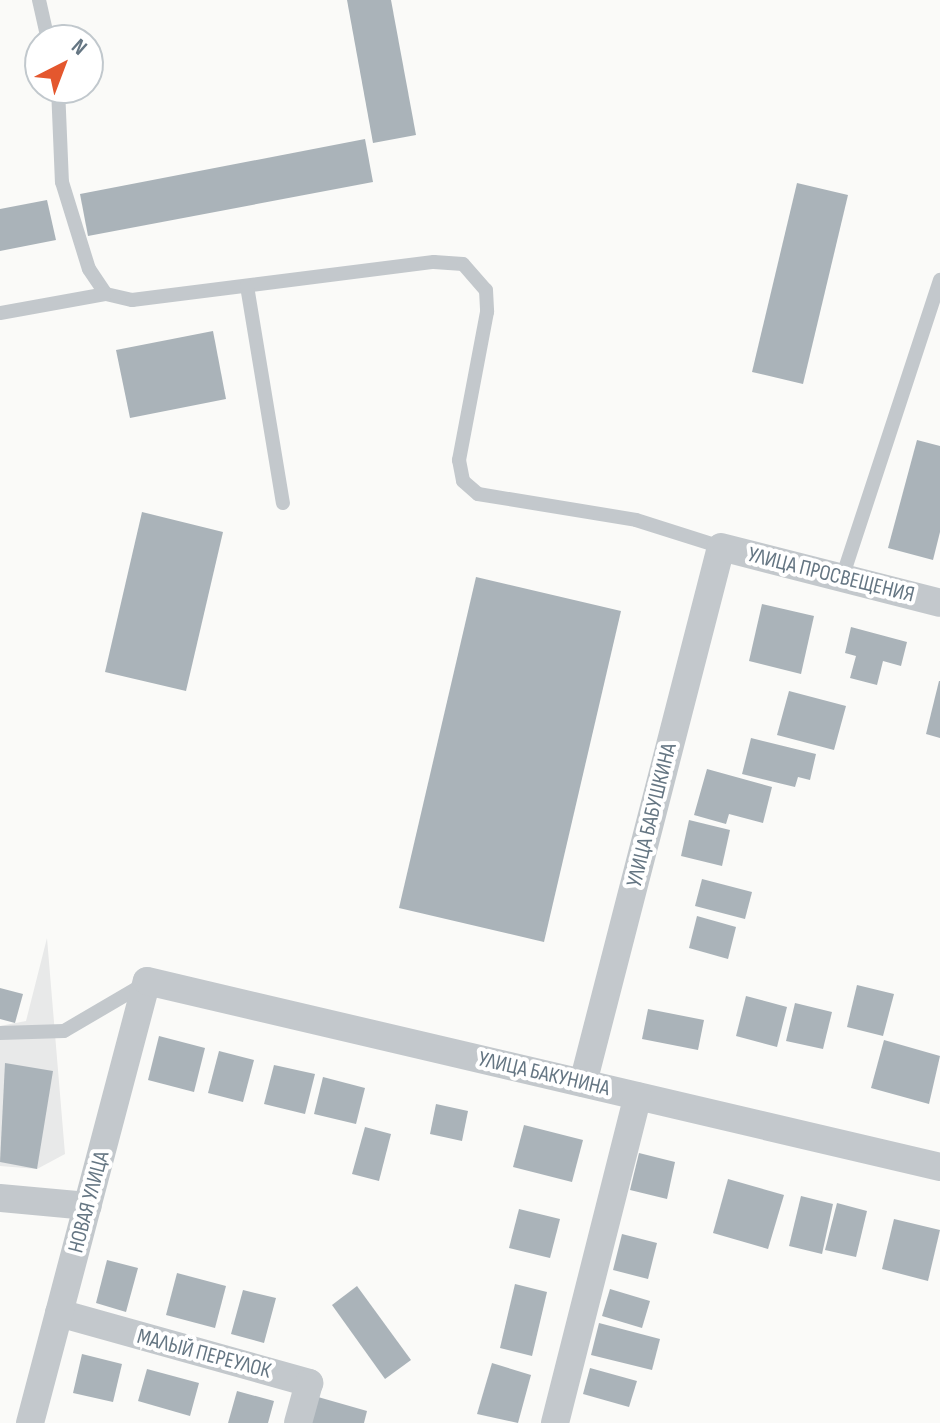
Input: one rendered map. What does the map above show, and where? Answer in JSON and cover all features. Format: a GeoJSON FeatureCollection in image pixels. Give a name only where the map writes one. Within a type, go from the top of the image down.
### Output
{"type":"FeatureCollection","features":[{"type":"Feature","properties":{"kind":"street","name":"УЛИЦА ПРОСВЕЩЕНИЯ"},"geometry":{"type":"LineString","coordinates":[[721,547],[940,603]]}},
{"type":"Feature","properties":{"kind":"street","name":"УЛИЦА БАБУШКИНА"},"geometry":{"type":"LineString","coordinates":[[583,1083],[721,547]]}},
{"type":"Feature","properties":{"kind":"street","name":"УЛИЦА БАКУНИНА"},"geometry":{"type":"LineString","coordinates":[[147,981],[940,1167]]}},
{"type":"Feature","properties":{"kind":"street","name":"НОВАЯ УЛИЦА"},"geometry":{"type":"LineString","coordinates":[[30,1423],[147,981]]}},
{"type":"Feature","properties":{"kind":"street"},"geometry":{"type":"LineString","coordinates":[[555,1423],[638,1096]]}},
{"type":"Feature","properties":{"kind":"street"},"geometry":{"type":"LineString","coordinates":[[0,1198],[88,1206]]}},
{"type":"Feature","properties":{"kind":"street","name":"МАЛЫЙ ПЕРЕУЛОК"},"geometry":{"type":"LineString","coordinates":[[59,1313],[309,1383],[298,1423]]}},
{"type":"Feature","properties":{"kind":"lane"},"geometry":{"type":"LineString","coordinates":[[39,0],[44,24]]}},
{"type":"Feature","properties":{"kind":"lane"},"geometry":{"type":"LineString","coordinates":[[59,104],[62,182],[89,269],[106,294]]}},
{"type":"Feature","properties":{"kind":"lane"},"geometry":{"type":"LineString","coordinates":[[0,313],[106,294],[132,300],[434,262],[463,264],[486,290],[487,312],[459,460],[463,481],[478,494],[636,520],[721,547]]}},
{"type":"Feature","properties":{"kind":"lane"},"geometry":{"type":"LineString","coordinates":[[842,578],[940,280]]}},
{"type":"Feature","properties":{"kind":"lane"},"geometry":{"type":"LineString","coordinates":[[247,286],[283,503]]}},
{"type":"Feature","properties":{"kind":"lane"},"geometry":{"type":"LineString","coordinates":[[0,1033],[64,1031],[147,981]]}},
{"type":"Feature","properties":{"kind":"shaded area"},"geometry":{"type":"Polygon","coordinates":[[[47,938],[65,1154],[37,1169],[0,1166],[0,1026],[26,1021],[47,938]]]}},
{"type":"Feature","properties":{"kind":"building"},"geometry":{"type":"Polygon","coordinates":[[[347,0],[391,0],[416,135],[373,143],[347,0]]]}},
{"type":"Feature","properties":{"kind":"building"},"geometry":{"type":"Polygon","coordinates":[[[365,139],[373,182],[88,236],[80,194],[365,139]]]}},
{"type":"Feature","properties":{"kind":"building"},"geometry":{"type":"Polygon","coordinates":[[[797,183],[848,195],[803,384],[752,372],[797,183]]]}},
{"type":"Feature","properties":{"kind":"building"},"geometry":{"type":"Polygon","coordinates":[[[47,200],[56,240],[0,251],[0,209],[47,200]]]}},
{"type":"Feature","properties":{"kind":"building"},"geometry":{"type":"Polygon","coordinates":[[[213,331],[226,399],[130,418],[116,350],[213,331]]]}},
{"type":"Feature","properties":{"kind":"building"},"geometry":{"type":"Polygon","coordinates":[[[917,440],[940,446],[940,532],[933,560],[888,548],[917,440]]]}},
{"type":"Feature","properties":{"kind":"building"},"geometry":{"type":"Polygon","coordinates":[[[142,512],[223,532],[186,691],[105,672],[142,512]]]}},
{"type":"Feature","properties":{"kind":"building"},"geometry":{"type":"Polygon","coordinates":[[[476,577],[621,611],[544,942],[399,908],[476,577]]]}},
{"type":"Feature","properties":{"kind":"building"},"geometry":{"type":"Polygon","coordinates":[[[762,604],[814,616],[801,674],[749,661],[762,604]]]}},
{"type":"Feature","properties":{"kind":"building"},"geometry":{"type":"Polygon","coordinates":[[[851,627],[907,642],[901,666],[883,661],[877,685],[850,678],[856,656],[845,653],[851,627]]]}},
{"type":"Feature","properties":{"kind":"building"},"geometry":{"type":"Polygon","coordinates":[[[940,681],[940,738],[926,734],[940,681]]]}},
{"type":"Feature","properties":{"kind":"building"},"geometry":{"type":"Polygon","coordinates":[[[789,691],[846,706],[834,750],[777,735],[789,691]]]}},
{"type":"Feature","properties":{"kind":"building"},"geometry":{"type":"Polygon","coordinates":[[[751,738],[816,754],[810,780],[798,777],[795,787],[742,774],[751,738]]]}},
{"type":"Feature","properties":{"kind":"building"},"geometry":{"type":"Polygon","coordinates":[[[707,769],[772,787],[763,823],[729,814],[726,824],[694,815],[707,769]]]}},
{"type":"Feature","properties":{"kind":"building"},"geometry":{"type":"Polygon","coordinates":[[[689,820],[730,830],[722,866],[681,856],[689,820]]]}},
{"type":"Feature","properties":{"kind":"building"},"geometry":{"type":"Polygon","coordinates":[[[702,879],[752,892],[745,919],[695,906],[702,879]]]}},
{"type":"Feature","properties":{"kind":"building"},"geometry":{"type":"Polygon","coordinates":[[[697,916],[736,927],[728,959],[689,948],[697,916]]]}},
{"type":"Feature","properties":{"kind":"building"},"geometry":{"type":"Polygon","coordinates":[[[857,985],[894,994],[883,1036],[847,1027],[857,985]]]}},
{"type":"Feature","properties":{"kind":"building"},"geometry":{"type":"Polygon","coordinates":[[[0,988],[23,994],[15,1023],[0,1019],[0,988]]]}},
{"type":"Feature","properties":{"kind":"building"},"geometry":{"type":"Polygon","coordinates":[[[746,996],[787,1007],[777,1047],[736,1036],[746,996]]]}},
{"type":"Feature","properties":{"kind":"building"},"geometry":{"type":"Polygon","coordinates":[[[795,1003],[832,1012],[823,1049],[786,1041],[795,1003]]]}},
{"type":"Feature","properties":{"kind":"building"},"geometry":{"type":"Polygon","coordinates":[[[648,1009],[704,1020],[698,1050],[642,1039],[648,1009]]]}},
{"type":"Feature","properties":{"kind":"building"},"geometry":{"type":"Polygon","coordinates":[[[159,1036],[205,1048],[194,1092],[148,1080],[159,1036]]]}},
{"type":"Feature","properties":{"kind":"building"},"geometry":{"type":"Polygon","coordinates":[[[884,1040],[940,1056],[929,1104],[871,1088],[884,1040]]]}},
{"type":"Feature","properties":{"kind":"building"},"geometry":{"type":"Polygon","coordinates":[[[219,1051],[254,1060],[243,1102],[208,1093],[219,1051]]]}},
{"type":"Feature","properties":{"kind":"building"},"geometry":{"type":"Polygon","coordinates":[[[5,1063],[53,1071],[37,1169],[0,1162],[5,1063]]]}},
{"type":"Feature","properties":{"kind":"building"},"geometry":{"type":"Polygon","coordinates":[[[274,1065],[315,1074],[305,1114],[264,1104],[274,1065]]]}},
{"type":"Feature","properties":{"kind":"building"},"geometry":{"type":"Polygon","coordinates":[[[323,1077],[365,1088],[356,1124],[314,1114],[323,1077]]]}},
{"type":"Feature","properties":{"kind":"building"},"geometry":{"type":"Polygon","coordinates":[[[436,1104],[468,1111],[462,1141],[430,1134],[436,1104]]]}},
{"type":"Feature","properties":{"kind":"building"},"geometry":{"type":"Polygon","coordinates":[[[524,1125],[583,1140],[572,1182],[513,1167],[524,1125]]]}},
{"type":"Feature","properties":{"kind":"building"},"geometry":{"type":"Polygon","coordinates":[[[365,1127],[391,1134],[379,1181],[352,1174],[365,1127]]]}},
{"type":"Feature","properties":{"kind":"building"},"geometry":{"type":"Polygon","coordinates":[[[639,1153],[675,1162],[667,1199],[630,1190],[639,1153]]]}},
{"type":"Feature","properties":{"kind":"building"},"geometry":{"type":"Polygon","coordinates":[[[728,1179],[784,1195],[768,1249],[713,1233],[728,1179]]]}},
{"type":"Feature","properties":{"kind":"building"},"geometry":{"type":"Polygon","coordinates":[[[801,1196],[833,1204],[822,1254],[789,1246],[801,1196]]]}},
{"type":"Feature","properties":{"kind":"building"},"geometry":{"type":"Polygon","coordinates":[[[837,1203],[867,1211],[856,1257],[825,1250],[837,1203]]]}},
{"type":"Feature","properties":{"kind":"building"},"geometry":{"type":"Polygon","coordinates":[[[519,1209],[560,1219],[550,1258],[509,1248],[519,1209]]]}},
{"type":"Feature","properties":{"kind":"building"},"geometry":{"type":"Polygon","coordinates":[[[894,1219],[940,1230],[928,1281],[882,1269],[894,1219]]]}},
{"type":"Feature","properties":{"kind":"building"},"geometry":{"type":"Polygon","coordinates":[[[622,1234],[657,1243],[648,1279],[613,1270],[622,1234]]]}},
{"type":"Feature","properties":{"kind":"building"},"geometry":{"type":"Polygon","coordinates":[[[107,1260],[138,1268],[126,1312],[96,1303],[107,1260]]]}},
{"type":"Feature","properties":{"kind":"building"},"geometry":{"type":"Polygon","coordinates":[[[177,1273],[226,1286],[215,1328],[166,1315],[177,1273]]]}},
{"type":"Feature","properties":{"kind":"building"},"geometry":{"type":"Polygon","coordinates":[[[515,1284],[547,1292],[532,1356],[500,1348],[515,1284]]]}},
{"type":"Feature","properties":{"kind":"building"},"geometry":{"type":"Polygon","coordinates":[[[357,1286],[411,1360],[385,1379],[332,1305],[357,1286]]]}},
{"type":"Feature","properties":{"kind":"building"},"geometry":{"type":"Polygon","coordinates":[[[610,1289],[650,1301],[642,1328],[602,1316],[610,1289]]]}},
{"type":"Feature","properties":{"kind":"building"},"geometry":{"type":"Polygon","coordinates":[[[243,1290],[276,1298],[264,1343],[231,1334],[243,1290]]]}},
{"type":"Feature","properties":{"kind":"building"},"geometry":{"type":"Polygon","coordinates":[[[599,1323],[660,1339],[652,1370],[591,1355],[599,1323]]]}},
{"type":"Feature","properties":{"kind":"building"},"geometry":{"type":"Polygon","coordinates":[[[82,1354],[122,1364],[113,1402],[73,1393],[82,1354]]]}},
{"type":"Feature","properties":{"kind":"building"},"geometry":{"type":"Polygon","coordinates":[[[492,1363],[531,1375],[518,1423],[477,1414],[492,1363]]]}},
{"type":"Feature","properties":{"kind":"building"},"geometry":{"type":"Polygon","coordinates":[[[590,1368],[637,1381],[629,1407],[583,1394],[590,1368]]]}},
{"type":"Feature","properties":{"kind":"building"},"geometry":{"type":"Polygon","coordinates":[[[147,1369],[199,1383],[190,1416],[138,1401],[147,1369]]]}},
{"type":"Feature","properties":{"kind":"building"},"geometry":{"type":"Polygon","coordinates":[[[237,1391],[274,1401],[268,1423],[228,1423],[237,1391]]]}},
{"type":"Feature","properties":{"kind":"building"},"geometry":{"type":"Polygon","coordinates":[[[318,1397],[367,1411],[364,1423],[310,1423],[318,1397]]]}}]}
